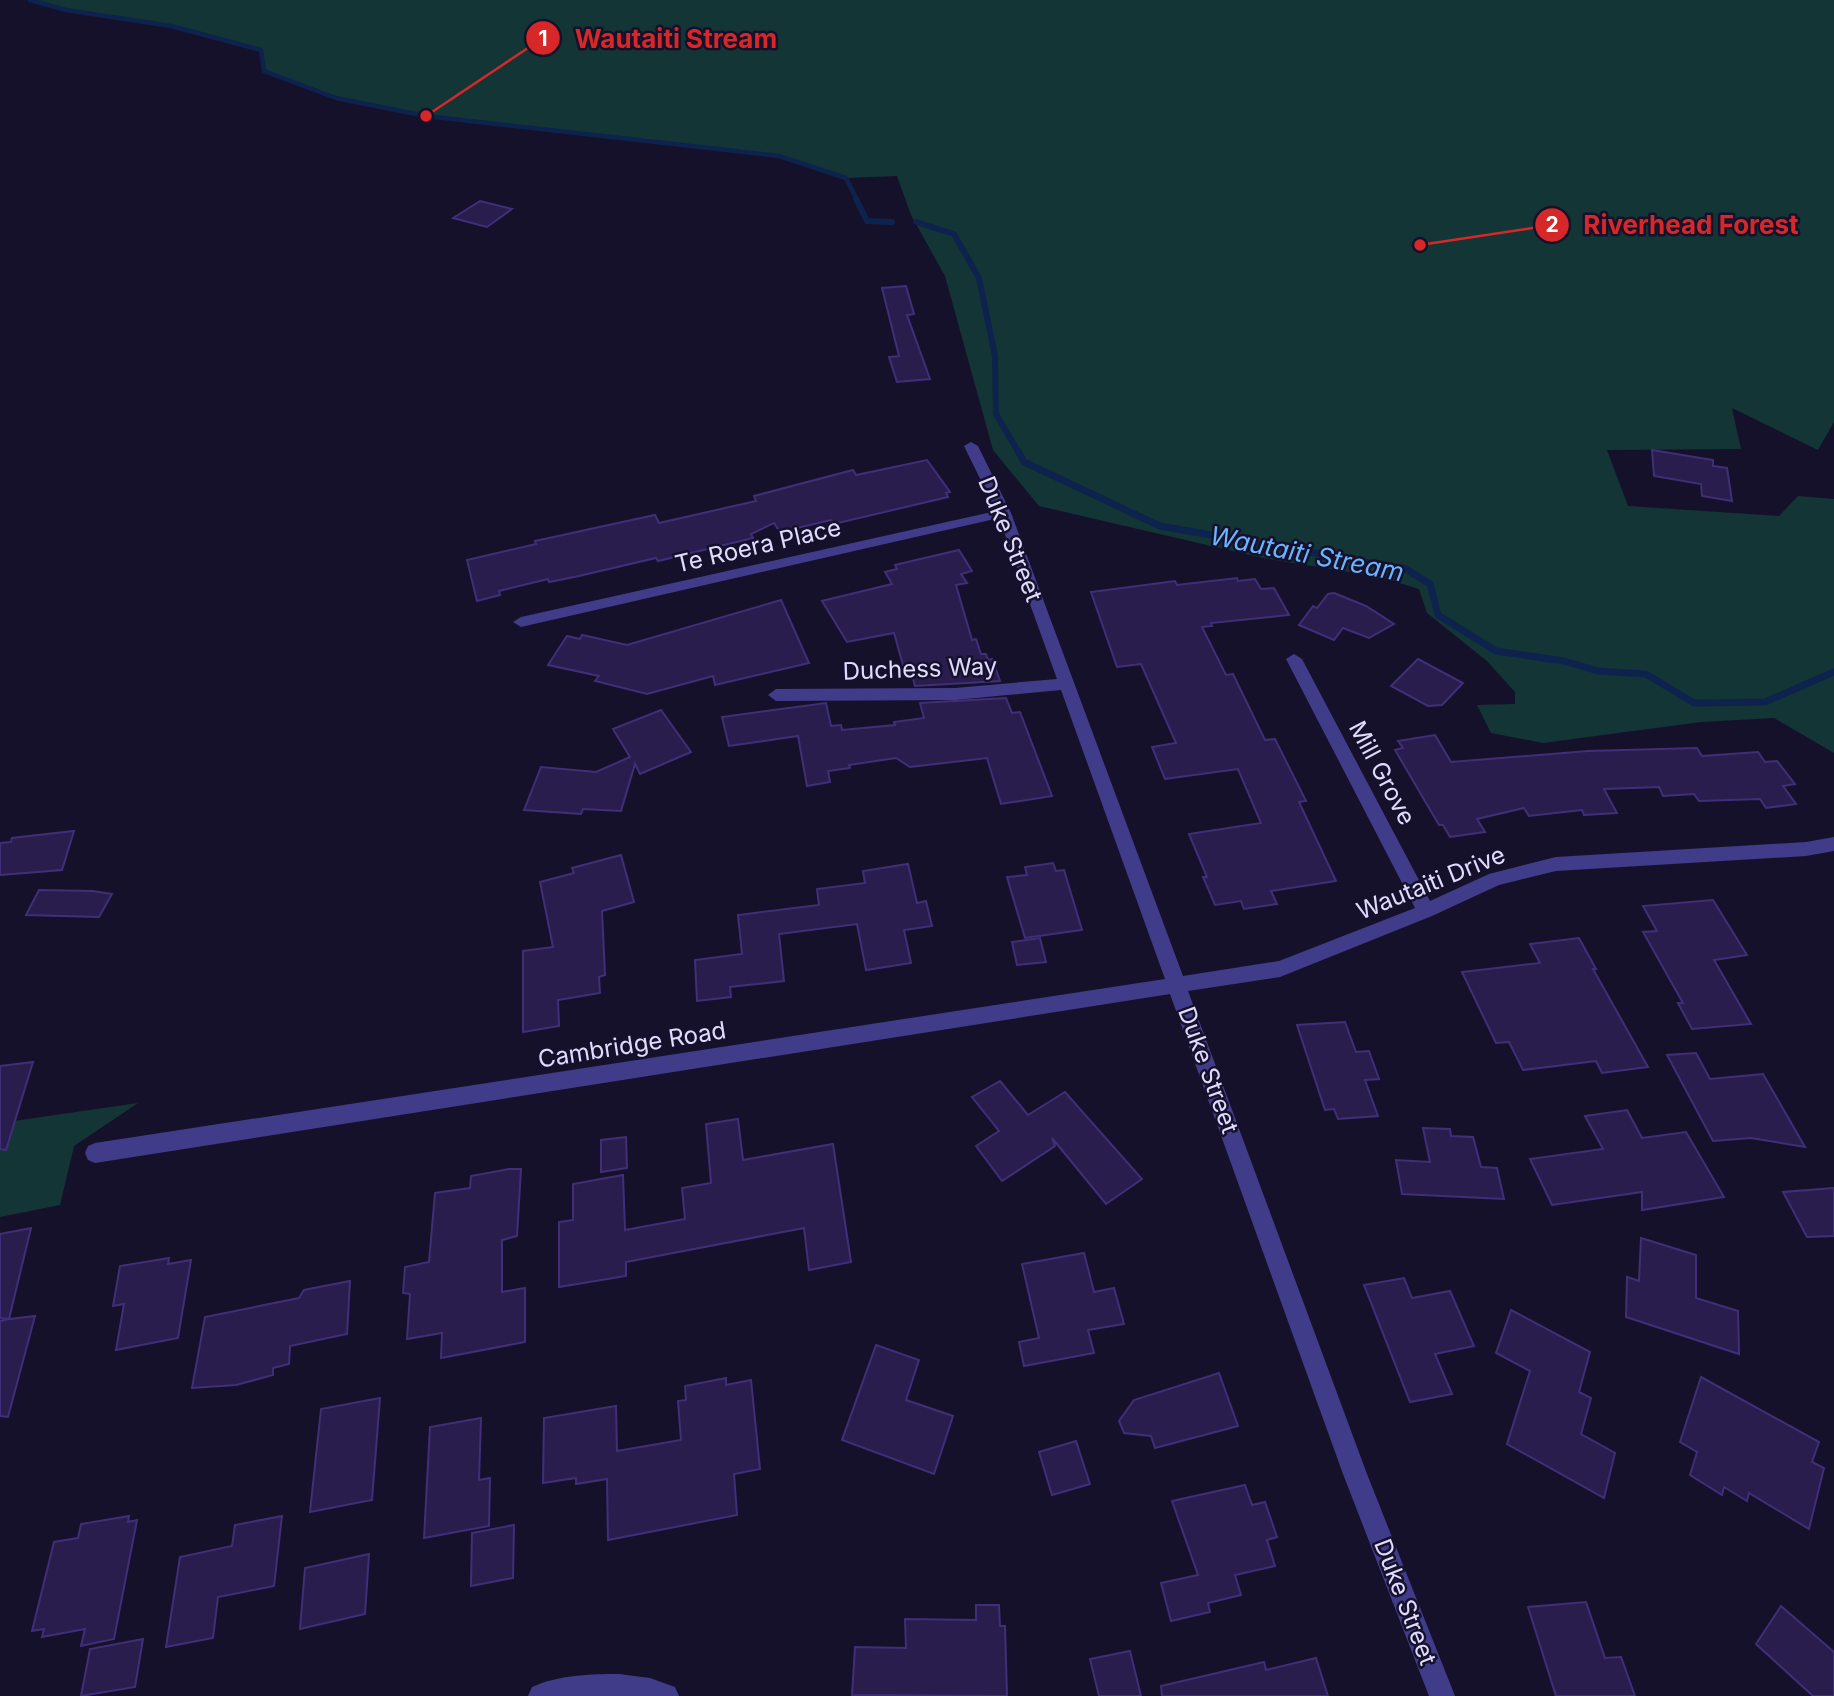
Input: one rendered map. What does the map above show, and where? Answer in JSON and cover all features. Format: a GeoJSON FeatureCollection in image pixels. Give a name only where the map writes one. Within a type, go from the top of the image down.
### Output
{"type":"FeatureCollection","features":[{"type":"Feature","properties":{"kind":"street","name":"Duke Street"},"geometry":{"type":"LineString","coordinates":[[971,446],[1004,513],[1355,1474],[1441,1696]]}},
{"type":"Feature","properties":{"kind":"street","name":"Te Roera Place"},"geometry":{"type":"LineString","coordinates":[[521,622],[1004,513]]}},
{"type":"Feature","properties":{"kind":"street","name":"Mill Grove"},"geometry":{"type":"LineString","coordinates":[[1294,659],[1426,911]]}},
{"type":"Feature","properties":{"kind":"street","name":"Duchess Way"},"geometry":{"type":"LineString","coordinates":[[776,695],[955,694],[1065,684]]}},
{"type":"Feature","properties":{"kind":"street","name":"Wautaiti Drive"},"geometry":{"type":"LineString","coordinates":[[1176,983],[1280,969],[1426,911],[1495,879],[1556,864],[1806,849],[1834,844]]}},
{"type":"Feature","properties":{"kind":"street","name":"Cambridge Road"},"geometry":{"type":"LineString","coordinates":[[95,1153],[401,1108],[1176,983]]}},
{"type":"Feature","properties":{"kind":"street"},"geometry":{"type":"LineString","coordinates":[[541,1696],[612,1686],[644,1689],[666,1696]]}},
{"type":"Feature","properties":{"kind":"green space"},"geometry":{"type":"Polygon","coordinates":[[[30,0],[1834,0],[1834,422],[1818,450],[1732,408],[1741,449],[1607,450],[1628,506],[1779,516],[1798,496],[1834,499],[1834,753],[1774,718],[1701,722],[1543,743],[1491,733],[1477,705],[1515,704],[1515,692],[1487,661],[1427,613],[1419,589],[1380,577],[1263,558],[1039,506],[993,450],[945,276],[911,215],[897,176],[846,178],[779,156],[426,116],[336,98],[264,71],[261,50],[171,26],[66,10],[30,0]]]}},
{"type":"Feature","properties":{"kind":"green space"},"geometry":{"type":"Polygon","coordinates":[[[138,1103],[74,1146],[60,1205],[0,1217],[0,1123],[138,1103]]]}},
{"type":"Feature","properties":{"kind":"building"},"geometry":{"type":"Polygon","coordinates":[[[480,201],[512,209],[487,227],[453,218],[480,201]]]}},
{"type":"Feature","properties":{"kind":"building"},"geometry":{"type":"Polygon","coordinates":[[[906,286],[914,314],[907,315],[930,379],[897,382],[889,357],[899,356],[882,288],[906,286]]]}},
{"type":"Feature","properties":{"kind":"building"},"geometry":{"type":"Polygon","coordinates":[[[1652,450],[1713,460],[1713,466],[1727,468],[1732,501],[1702,496],[1701,484],[1654,476],[1652,450]]]}},
{"type":"Feature","properties":{"kind":"building"},"geometry":{"type":"Polygon","coordinates":[[[927,460],[950,492],[946,493],[948,497],[834,524],[831,520],[780,532],[774,523],[751,534],[753,538],[658,561],[656,558],[549,582],[548,579],[499,591],[500,595],[477,601],[467,560],[536,544],[535,541],[655,515],[659,523],[756,501],[754,496],[853,470],[856,475],[927,460]]]}},
{"type":"Feature","properties":{"kind":"building"},"geometry":{"type":"Polygon","coordinates":[[[959,550],[972,571],[961,574],[967,583],[956,585],[972,640],[976,639],[981,654],[986,654],[988,660],[992,659],[1000,681],[915,686],[909,664],[903,665],[894,633],[847,642],[822,601],[892,584],[885,572],[897,569],[895,565],[959,550]]]}},
{"type":"Feature","properties":{"kind":"building"},"geometry":{"type":"Polygon","coordinates":[[[1237,578],[1238,581],[1255,579],[1261,589],[1274,588],[1289,615],[1211,623],[1212,626],[1202,627],[1226,675],[1233,674],[1265,740],[1275,739],[1306,801],[1299,802],[1336,881],[1271,891],[1277,904],[1244,909],[1241,901],[1215,905],[1203,877],[1207,877],[1189,834],[1261,823],[1238,769],[1165,779],[1152,747],[1176,743],[1141,664],[1117,667],[1091,592],[1175,581],[1177,585],[1237,578]]]}},
{"type":"Feature","properties":{"kind":"building"},"geometry":{"type":"Polygon","coordinates":[[[1334,593],[1366,606],[1394,624],[1369,638],[1343,628],[1334,640],[1299,625],[1313,606],[1317,608],[1328,594],[1334,593]]]}},
{"type":"Feature","properties":{"kind":"building"},"geometry":{"type":"Polygon","coordinates":[[[781,600],[809,663],[715,685],[713,676],[647,694],[595,681],[599,676],[548,665],[567,636],[580,639],[582,635],[627,645],[781,600]]]}},
{"type":"Feature","properties":{"kind":"building"},"geometry":{"type":"Polygon","coordinates":[[[1418,659],[1463,683],[1442,705],[1428,706],[1391,686],[1418,659]]]}},
{"type":"Feature","properties":{"kind":"building"},"geometry":{"type":"Polygon","coordinates":[[[1006,698],[1012,713],[1020,712],[1052,796],[1001,804],[987,758],[910,767],[896,758],[849,765],[850,768],[828,771],[830,782],[807,786],[798,736],[729,746],[722,717],[826,703],[831,726],[841,725],[842,730],[895,725],[894,722],[924,718],[920,703],[1006,698]]]}},
{"type":"Feature","properties":{"kind":"building"},"geometry":{"type":"Polygon","coordinates":[[[661,710],[691,752],[640,774],[635,764],[621,811],[583,809],[581,814],[524,810],[541,767],[596,772],[630,757],[613,729],[661,710]]]}},
{"type":"Feature","properties":{"kind":"building"},"geometry":{"type":"Polygon","coordinates":[[[1435,735],[1451,762],[1588,751],[1697,748],[1702,756],[1758,752],[1765,762],[1777,761],[1795,784],[1783,786],[1796,804],[1766,808],[1760,799],[1699,801],[1694,794],[1663,796],[1659,787],[1604,789],[1617,813],[1584,815],[1582,810],[1529,816],[1524,808],[1477,819],[1485,832],[1450,837],[1443,825],[1439,825],[1395,750],[1403,748],[1398,741],[1435,735]]]}},
{"type":"Feature","properties":{"kind":"building"},"geometry":{"type":"Polygon","coordinates":[[[74,831],[62,870],[0,875],[0,843],[11,842],[12,838],[74,831]]]}},
{"type":"Feature","properties":{"kind":"building"},"geometry":{"type":"Polygon","coordinates":[[[621,855],[634,902],[602,911],[605,975],[599,977],[600,993],[558,1000],[559,1026],[523,1032],[523,951],[553,947],[540,882],[574,873],[572,868],[621,855]]]}},
{"type":"Feature","properties":{"kind":"building"},"geometry":{"type":"Polygon","coordinates":[[[1053,863],[1056,871],[1064,870],[1082,930],[1025,938],[1007,877],[1027,875],[1025,867],[1053,863]]]}},
{"type":"Feature","properties":{"kind":"building"},"geometry":{"type":"Polygon","coordinates":[[[908,864],[917,903],[926,901],[932,926],[904,930],[911,963],[866,970],[857,924],[779,934],[784,981],[730,987],[731,997],[697,1001],[695,960],[742,954],[738,915],[819,905],[817,889],[865,883],[863,871],[908,864]]]}},
{"type":"Feature","properties":{"kind":"building"},"geometry":{"type":"Polygon","coordinates":[[[39,890],[112,894],[99,917],[26,915],[39,890]]]}},
{"type":"Feature","properties":{"kind":"building"},"geometry":{"type":"Polygon","coordinates":[[[1713,900],[1747,955],[1714,960],[1751,1024],[1692,1029],[1678,1003],[1683,1003],[1643,932],[1657,931],[1643,906],[1713,900]]]}},
{"type":"Feature","properties":{"kind":"building"},"geometry":{"type":"Polygon","coordinates":[[[1040,938],[1046,962],[1017,965],[1012,942],[1040,938]]]}},
{"type":"Feature","properties":{"kind":"building"},"geometry":{"type":"Polygon","coordinates":[[[1579,938],[1596,969],[1593,969],[1648,1067],[1602,1073],[1596,1061],[1523,1070],[1509,1042],[1496,1043],[1462,972],[1540,963],[1530,944],[1579,938]]]}},
{"type":"Feature","properties":{"kind":"building"},"geometry":{"type":"Polygon","coordinates":[[[1345,1022],[1356,1052],[1369,1051],[1379,1079],[1365,1080],[1378,1116],[1338,1119],[1334,1109],[1325,1110],[1297,1025],[1345,1022]]]}},
{"type":"Feature","properties":{"kind":"building"},"geometry":{"type":"Polygon","coordinates":[[[1696,1053],[1710,1079],[1763,1074],[1805,1147],[1751,1138],[1713,1141],[1667,1055],[1696,1053]]]}},
{"type":"Feature","properties":{"kind":"building"},"geometry":{"type":"Polygon","coordinates":[[[33,1062],[6,1150],[0,1149],[0,1066],[33,1062]]]}},
{"type":"Feature","properties":{"kind":"building"},"geometry":{"type":"Polygon","coordinates":[[[1000,1081],[1028,1115],[1065,1092],[1142,1179],[1106,1204],[1052,1138],[1055,1146],[1002,1181],[976,1146],[999,1131],[972,1097],[1000,1081]]]}},
{"type":"Feature","properties":{"kind":"building"},"geometry":{"type":"Polygon","coordinates":[[[1627,1110],[1642,1138],[1686,1132],[1724,1197],[1642,1210],[1642,1192],[1552,1205],[1530,1159],[1603,1149],[1585,1116],[1627,1110]]]}},
{"type":"Feature","properties":{"kind":"building"},"geometry":{"type":"Polygon","coordinates":[[[738,1119],[743,1160],[833,1144],[851,1262],[809,1270],[804,1228],[626,1262],[626,1276],[559,1287],[559,1222],[573,1220],[573,1184],[623,1175],[625,1230],[685,1219],[682,1188],[711,1183],[706,1124],[738,1119]]]}},
{"type":"Feature","properties":{"kind":"building"},"geometry":{"type":"Polygon","coordinates":[[[1423,1128],[1450,1129],[1451,1136],[1473,1137],[1481,1167],[1497,1168],[1504,1199],[1402,1194],[1396,1160],[1430,1162],[1423,1128]]]}},
{"type":"Feature","properties":{"kind":"building"},"geometry":{"type":"Polygon","coordinates":[[[626,1137],[627,1168],[601,1172],[601,1140],[626,1137]]]}},
{"type":"Feature","properties":{"kind":"building"},"geometry":{"type":"Polygon","coordinates":[[[521,1169],[517,1236],[502,1240],[502,1292],[525,1288],[525,1342],[441,1358],[442,1333],[407,1339],[410,1294],[403,1293],[405,1267],[429,1262],[435,1193],[470,1188],[471,1176],[521,1169]]]}},
{"type":"Feature","properties":{"kind":"building"},"geometry":{"type":"Polygon","coordinates":[[[1834,1188],[1834,1236],[1807,1237],[1783,1192],[1834,1188]]]}},
{"type":"Feature","properties":{"kind":"building"},"geometry":{"type":"Polygon","coordinates":[[[31,1228],[9,1319],[0,1318],[0,1234],[31,1228]]]}},
{"type":"Feature","properties":{"kind":"building"},"geometry":{"type":"Polygon","coordinates":[[[1641,1238],[1696,1255],[1696,1298],[1738,1311],[1739,1354],[1626,1317],[1627,1277],[1639,1281],[1641,1238]]]}},
{"type":"Feature","properties":{"kind":"building"},"geometry":{"type":"Polygon","coordinates":[[[1084,1253],[1094,1292],[1114,1288],[1124,1324],[1088,1330],[1094,1353],[1024,1366],[1019,1342],[1039,1338],[1022,1264],[1084,1253]]]}},
{"type":"Feature","properties":{"kind":"building"},"geometry":{"type":"Polygon","coordinates":[[[169,1258],[168,1264],[191,1260],[178,1338],[116,1350],[124,1304],[113,1306],[120,1266],[169,1258]]]}},
{"type":"Feature","properties":{"kind":"building"},"geometry":{"type":"Polygon","coordinates":[[[1404,1278],[1412,1298],[1450,1291],[1474,1346],[1435,1354],[1452,1394],[1410,1402],[1364,1285],[1404,1278]]]}},
{"type":"Feature","properties":{"kind":"building"},"geometry":{"type":"Polygon","coordinates":[[[350,1281],[347,1334],[290,1346],[289,1364],[273,1368],[273,1375],[236,1385],[192,1388],[205,1317],[299,1298],[304,1290],[350,1281]]]}},
{"type":"Feature","properties":{"kind":"building"},"geometry":{"type":"Polygon","coordinates":[[[1511,1310],[1590,1352],[1579,1392],[1591,1398],[1581,1434],[1615,1453],[1604,1498],[1507,1444],[1530,1371],[1496,1353],[1511,1310]]]}},
{"type":"Feature","properties":{"kind":"building"},"geometry":{"type":"Polygon","coordinates":[[[35,1316],[8,1417],[0,1416],[0,1321],[35,1316]]]}},
{"type":"Feature","properties":{"kind":"building"},"geometry":{"type":"Polygon","coordinates":[[[876,1345],[919,1360],[906,1400],[953,1416],[934,1474],[842,1440],[876,1345]]]}},
{"type":"Feature","properties":{"kind":"building"},"geometry":{"type":"Polygon","coordinates":[[[1219,1373],[1238,1426],[1155,1448],[1151,1436],[1124,1433],[1119,1421],[1134,1400],[1219,1373]]]}},
{"type":"Feature","properties":{"kind":"building"},"geometry":{"type":"Polygon","coordinates":[[[1701,1377],[1819,1442],[1812,1462],[1824,1468],[1809,1529],[1749,1493],[1747,1501],[1724,1487],[1722,1495],[1690,1475],[1697,1452],[1680,1442],[1701,1377]]]}},
{"type":"Feature","properties":{"kind":"building"},"geometry":{"type":"Polygon","coordinates":[[[726,1378],[726,1385],[751,1380],[760,1469],[734,1474],[737,1515],[608,1540],[607,1479],[576,1484],[576,1478],[543,1483],[544,1418],[616,1406],[617,1451],[681,1440],[678,1401],[686,1400],[685,1386],[726,1378]]]}},
{"type":"Feature","properties":{"kind":"building"},"geometry":{"type":"Polygon","coordinates":[[[380,1398],[372,1500],[310,1512],[321,1409],[380,1398]]]}},
{"type":"Feature","properties":{"kind":"building"},"geometry":{"type":"Polygon","coordinates":[[[481,1418],[479,1480],[490,1478],[489,1526],[424,1538],[430,1427],[481,1418]]]}},
{"type":"Feature","properties":{"kind":"building"},"geometry":{"type":"Polygon","coordinates":[[[1076,1441],[1090,1484],[1052,1495],[1039,1452],[1076,1441]]]}},
{"type":"Feature","properties":{"kind":"building"},"geometry":{"type":"Polygon","coordinates":[[[1245,1485],[1252,1505],[1265,1502],[1277,1537],[1267,1540],[1275,1566],[1235,1575],[1241,1595],[1208,1603],[1210,1612],[1171,1621],[1161,1583],[1198,1575],[1172,1501],[1245,1485]]]}},
{"type":"Feature","properties":{"kind":"building"},"geometry":{"type":"Polygon","coordinates":[[[129,1516],[128,1522],[137,1520],[114,1639],[81,1646],[85,1629],[42,1637],[44,1629],[32,1631],[54,1542],[78,1538],[81,1524],[129,1516]]]}},
{"type":"Feature","properties":{"kind":"building"},"geometry":{"type":"Polygon","coordinates":[[[282,1516],[274,1586],[218,1597],[213,1638],[166,1647],[180,1557],[232,1546],[235,1525],[282,1516]]]}},
{"type":"Feature","properties":{"kind":"building"},"geometry":{"type":"Polygon","coordinates":[[[514,1525],[513,1578],[471,1586],[472,1533],[514,1525]]]}},
{"type":"Feature","properties":{"kind":"building"},"geometry":{"type":"Polygon","coordinates":[[[369,1554],[365,1614],[300,1629],[305,1568],[369,1554]]]}},
{"type":"Feature","properties":{"kind":"building"},"geometry":{"type":"Polygon","coordinates":[[[1586,1602],[1605,1658],[1621,1657],[1635,1696],[1556,1696],[1528,1607],[1586,1602]]]}},
{"type":"Feature","properties":{"kind":"building"},"geometry":{"type":"Polygon","coordinates":[[[976,1605],[999,1605],[1000,1626],[1005,1626],[1007,1696],[852,1695],[855,1647],[906,1648],[905,1619],[976,1620],[976,1605]]]}},
{"type":"Feature","properties":{"kind":"building"},"geometry":{"type":"Polygon","coordinates":[[[1781,1606],[1834,1652],[1834,1696],[1813,1696],[1756,1644],[1781,1606]]]}},
{"type":"Feature","properties":{"kind":"building"},"geometry":{"type":"Polygon","coordinates":[[[143,1639],[135,1687],[81,1696],[90,1649],[143,1639]]]}},
{"type":"Feature","properties":{"kind":"building"},"geometry":{"type":"Polygon","coordinates":[[[1130,1651],[1141,1696],[1099,1696],[1090,1659],[1130,1651]]]}},
{"type":"Feature","properties":{"kind":"building"},"geometry":{"type":"Polygon","coordinates":[[[1316,1658],[1328,1696],[1162,1696],[1161,1686],[1264,1662],[1266,1670],[1316,1658]]]}},
{"type":"Feature","properties":{"kind":"waterway","name":"Wautaiti Stream"},"geometry":{"type":"LineString","coordinates":[[30,0],[66,10],[171,26],[261,50],[264,71],[336,98],[426,116],[779,156],[846,178],[857,200]]}},
{"type":"Feature","properties":{"kind":"waterway","name":"Wautaiti Stream"},"geometry":{"type":"LineString","coordinates":[[856,199],[867,221],[892,222]]}},
{"type":"Feature","properties":{"kind":"waterway","name":"Wautaiti Stream"},"geometry":{"type":"LineString","coordinates":[[916,222],[954,234],[979,278],[995,356],[996,414],[1019,453]]}},
{"type":"Feature","properties":{"kind":"waterway","name":"Wautaiti Stream"},"geometry":{"type":"LineString","coordinates":[[1018,451],[1024,462],[1160,526],[1406,569],[1430,584],[1438,615],[1496,651],[1564,661],[1598,671],[1646,674],[1694,703],[1765,702],[1834,672]]}},
{"type":"Feature","properties":{"kind":"place","name":"Wautaiti Stream"},"geometry":{"type":"Point","coordinates":[426,116]}},
{"type":"Feature","properties":{"kind":"place","name":"Riverhead Forest"},"geometry":{"type":"Point","coordinates":[1420,245]}}]}
